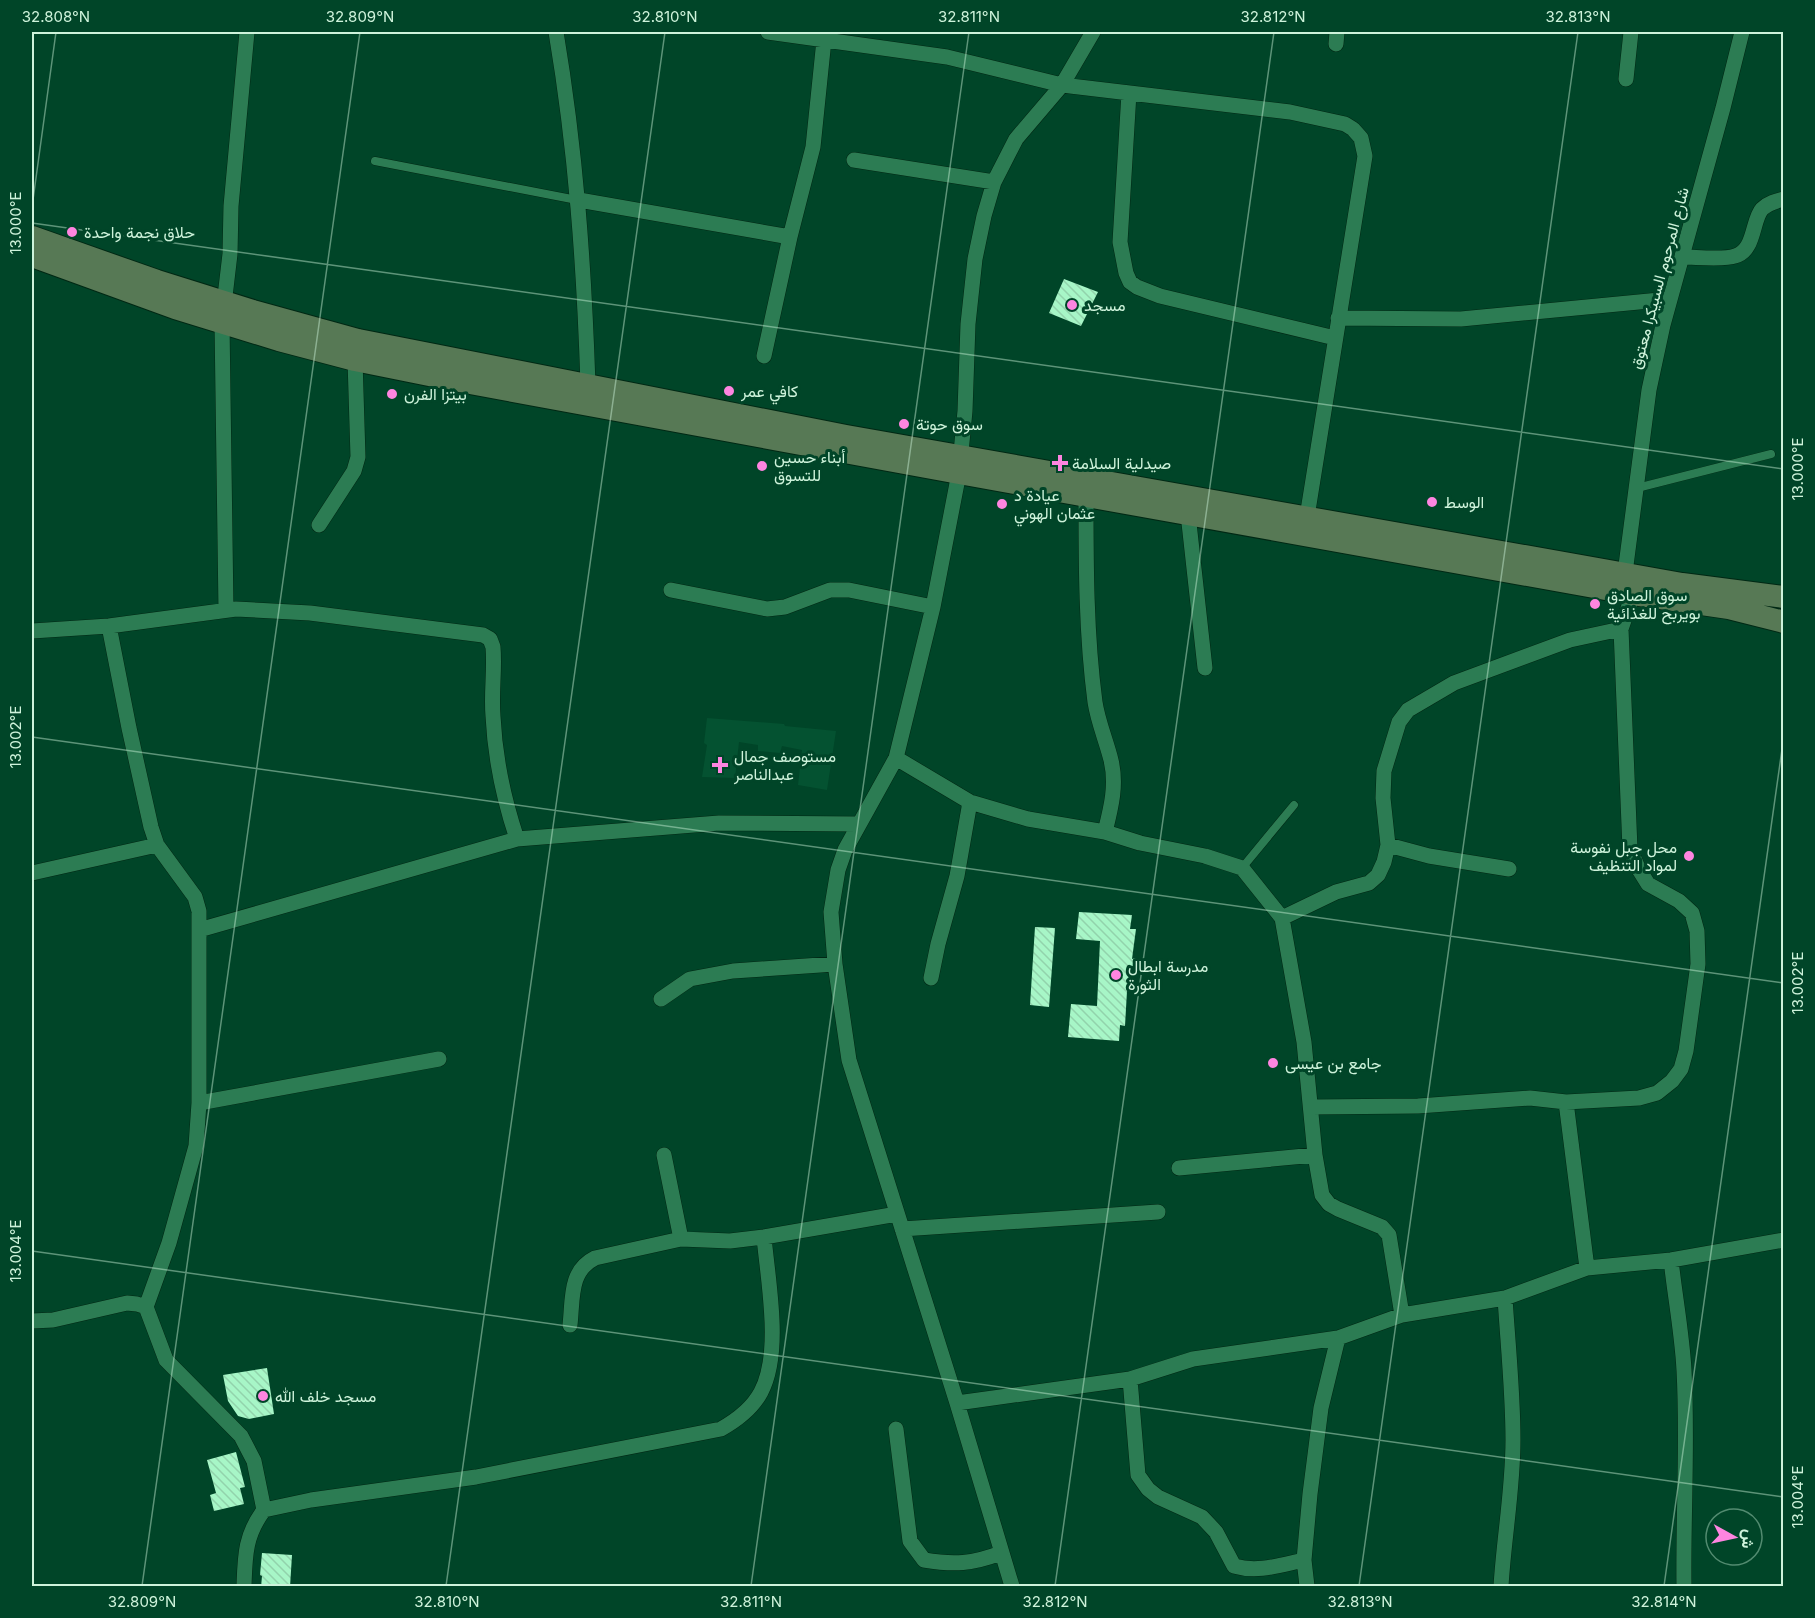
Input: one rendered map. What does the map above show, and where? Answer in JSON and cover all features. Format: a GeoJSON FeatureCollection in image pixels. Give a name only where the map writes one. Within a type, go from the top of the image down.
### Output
{"type":"FeatureCollection","features":[{"type":"Feature","properties":{"kind":"main road"},"geometry":{"type":"LineString","coordinates":[[32,237],[157,281],[224,312],[355,360],[454,380],[960,464],[1307,517],[1629,584],[1784,622]]}},
{"type":"Feature","properties":{"kind":"main road"},"geometry":{"type":"LineString","coordinates":[[32,256],[175,308],[224,312],[846,436],[1086,495],[1188,514],[1629,584],[1682,584],[1784,597]]}},
{"type":"Feature","properties":{"kind":"street"},"geometry":{"type":"LineString","coordinates":[[226,610],[224,312],[247,32]]}},
{"type":"Feature","properties":{"kind":"street"},"geometry":{"type":"LineString","coordinates":[[556,32],[579,200],[585,279],[588,385]]}},
{"type":"Feature","properties":{"kind":"street"},"geometry":{"type":"LineString","coordinates":[[776,32],[947,57],[1062,85],[1290,112],[1345,124],[1353,129],[1361,138],[1365,156],[1307,517]]}},
{"type":"Feature","properties":{"kind":"street"},"geometry":{"type":"LineString","coordinates":[[1012,1587],[957,1403],[849,1060],[831,912],[833,891],[841,860],[858,824],[896,758],[933,607],[960,464],[968,324],[975,259],[984,216],[994,183],[1016,139],[1062,85],[1093,32]]}},
{"type":"Feature","properties":{"kind":"street"},"geometry":{"type":"LineString","coordinates":[[1626,79],[1630,32]]}},
{"type":"Feature","properties":{"kind":"street","name":"شارع المرحوم السبيكرا معتوق"},"geometry":{"type":"LineString","coordinates":[[1621,629],[1629,584],[1637,488],[1649,390],[1670,299],[1742,32]]}},
{"type":"Feature","properties":{"kind":"street"},"geometry":{"type":"LineString","coordinates":[[765,356],[790,237],[813,147],[824,40]]}},
{"type":"Feature","properties":{"kind":"street"},"geometry":{"type":"LineString","coordinates":[[1129,93],[1120,242],[1130,282],[1160,296],[1335,338]]}},
{"type":"Feature","properties":{"kind":"street"},"geometry":{"type":"LineString","coordinates":[[854,160],[994,183]]}},
{"type":"Feature","properties":{"kind":"street"},"geometry":{"type":"LineString","coordinates":[[1683,257],[1735,256],[1745,250],[1760,210],[1770,203],[1784,199]]}},
{"type":"Feature","properties":{"kind":"street"},"geometry":{"type":"LineString","coordinates":[[579,200],[790,237]]}},
{"type":"Feature","properties":{"kind":"street"},"geometry":{"type":"LineString","coordinates":[[1338,318],[1461,319],[1670,299]]}},
{"type":"Feature","properties":{"kind":"street"},"geometry":{"type":"LineString","coordinates":[[319,525],[354,471],[358,457],[355,360]]}},
{"type":"Feature","properties":{"kind":"street"},"geometry":{"type":"LineString","coordinates":[[1086,495],[1086,566],[1095,702],[1111,762],[1113,781],[1112,803],[1105,832]]}},
{"type":"Feature","properties":{"kind":"street"},"geometry":{"type":"LineString","coordinates":[[1188,514],[1205,668]]}},
{"type":"Feature","properties":{"kind":"street"},"geometry":{"type":"LineString","coordinates":[[671,590],[767,609],[784,607],[830,590],[849,590],[933,607]]}},
{"type":"Feature","properties":{"kind":"street"},"geometry":{"type":"LineString","coordinates":[[32,631],[110,626],[236,609],[310,614],[483,635],[490,639],[494,654],[493,717],[498,758],[507,809],[517,839]]}},
{"type":"Feature","properties":{"kind":"street"},"geometry":{"type":"LineString","coordinates":[[110,626],[151,827],[157,845],[195,897],[200,911],[199,1102],[196,1146],[169,1243],[146,1307],[166,1359],[241,1436],[254,1461],[264,1510]]}},
{"type":"Feature","properties":{"kind":"street"},"geometry":{"type":"LineString","coordinates":[[1282,918],[1336,892],[1370,883],[1378,875],[1388,845],[1383,798],[1384,771],[1399,722],[1408,710],[1465,678],[1570,640],[1621,629],[1630,849],[1648,884],[1679,901],[1692,913],[1697,931],[1698,964],[1686,1051],[1681,1069],[1672,1081],[1657,1093],[1639,1098],[1566,1102],[1530,1098],[1419,1106],[1311,1107]]}},
{"type":"Feature","properties":{"kind":"street"},"geometry":{"type":"LineString","coordinates":[[896,758],[970,802],[1028,819],[1105,832],[1140,843],[1205,856],[1242,868],[1282,918],[1304,1042],[1315,1155],[1322,1196],[1329,1204],[1352,1216],[1382,1227],[1389,1236],[1402,1315]]}},
{"type":"Feature","properties":{"kind":"street"},"geometry":{"type":"LineString","coordinates":[[931,978],[957,876],[970,802]]}},
{"type":"Feature","properties":{"kind":"street"},"geometry":{"type":"LineString","coordinates":[[199,930],[517,839],[719,824],[858,824]]}},
{"type":"Feature","properties":{"kind":"street"},"geometry":{"type":"LineString","coordinates":[[32,873],[157,845]]}},
{"type":"Feature","properties":{"kind":"street"},"geometry":{"type":"LineString","coordinates":[[1388,845],[1429,856],[1509,869]]}},
{"type":"Feature","properties":{"kind":"street"},"geometry":{"type":"LineString","coordinates":[[661,999],[690,979],[733,971],[836,964]]}},
{"type":"Feature","properties":{"kind":"street"},"geometry":{"type":"LineString","coordinates":[[199,1102],[439,1059]]}},
{"type":"Feature","properties":{"kind":"street"},"geometry":{"type":"LineString","coordinates":[[1566,1102],[1587,1268]]}},
{"type":"Feature","properties":{"kind":"street"},"geometry":{"type":"LineString","coordinates":[[664,1155],[681,1239]]}},
{"type":"Feature","properties":{"kind":"street"},"geometry":{"type":"LineString","coordinates":[[1179,1167],[1315,1155]]}},
{"type":"Feature","properties":{"kind":"street"},"geometry":{"type":"LineString","coordinates":[[902,1229],[1158,1212]]}},
{"type":"Feature","properties":{"kind":"street"},"geometry":{"type":"LineString","coordinates":[[570,1325],[577,1274],[584,1264],[606,1255],[681,1239],[730,1241],[897,1214]]}},
{"type":"Feature","properties":{"kind":"street"},"geometry":{"type":"LineString","coordinates":[[244,1587],[248,1537],[264,1510],[311,1500],[476,1477],[721,1429],[736,1420],[750,1408],[760,1394],[766,1380],[771,1348],[764,1237]]}},
{"type":"Feature","properties":{"kind":"street"},"geometry":{"type":"LineString","coordinates":[[957,1403],[1130,1379],[1193,1359],[1338,1338],[1402,1315],[1505,1298],[1587,1268],[1671,1260],[1784,1240]]}},
{"type":"Feature","properties":{"kind":"street"},"geometry":{"type":"LineString","coordinates":[[1671,1260],[1684,1369],[1686,1444],[1683,1524],[1684,1587]]}},
{"type":"Feature","properties":{"kind":"street"},"geometry":{"type":"LineString","coordinates":[[1501,1587],[1504,1544],[1511,1499],[1513,1439],[1505,1298]]}},
{"type":"Feature","properties":{"kind":"street"},"geometry":{"type":"LineString","coordinates":[[32,1321],[53,1320],[127,1303],[146,1307]]}},
{"type":"Feature","properties":{"kind":"street"},"geometry":{"type":"LineString","coordinates":[[1307,1587],[1304,1560],[1310,1494],[1321,1408],[1338,1338]]}},
{"type":"Feature","properties":{"kind":"street"},"geometry":{"type":"LineString","coordinates":[[1130,1379],[1138,1475],[1148,1489],[1158,1497],[1202,1517],[1216,1532],[1234,1566],[1263,1569],[1304,1560]]}},
{"type":"Feature","properties":{"kind":"street"},"geometry":{"type":"LineString","coordinates":[[896,1429],[910,1541],[924,1560],[947,1564],[975,1562],[1001,1553]]}},
{"type":"Feature","properties":{"kind":"lane"},"geometry":{"type":"LineString","coordinates":[[375,161],[579,200]]}},
{"type":"Feature","properties":{"kind":"lane"},"geometry":{"type":"LineString","coordinates":[[1637,488],[1772,454]]}},
{"type":"Feature","properties":{"kind":"lane"},"geometry":{"type":"LineString","coordinates":[[1242,868],[1294,805]]}},
{"type":"Feature","properties":{"kind":"shaded area","name":"مستوصف جمال عبدالناصر"},"geometry":{"type":"Polygon","coordinates":[[[707,718],[836,731],[827,790],[798,785],[802,750],[782,746],[780,753],[758,751],[758,745],[739,742],[735,778],[702,777],[707,745],[704,743],[707,718]]]}},
{"type":"Feature","properties":{"kind":"building"},"geometry":{"type":"Polygon","coordinates":[[[1064,279],[1098,292],[1081,326],[1049,313],[1064,279]]]}},
{"type":"Feature","properties":{"kind":"building"},"geometry":{"type":"Polygon","coordinates":[[[1079,912],[1132,915],[1130,929],[1136,929],[1132,959],[1136,958],[1133,992],[1127,991],[1125,1026],[1120,1025],[1119,1041],[1068,1037],[1071,1004],[1097,1006],[1100,941],[1076,939],[1079,912]]]}},
{"type":"Feature","properties":{"kind":"building"},"geometry":{"type":"Polygon","coordinates":[[[1035,927],[1055,928],[1049,1007],[1030,1005],[1035,927]]]}},
{"type":"Feature","properties":{"kind":"building"},"geometry":{"type":"Polygon","coordinates":[[[267,1368],[274,1414],[249,1419],[238,1416],[228,1401],[223,1375],[267,1368]]]}},
{"type":"Feature","properties":{"kind":"building"},"geometry":{"type":"Polygon","coordinates":[[[236,1452],[245,1487],[240,1488],[244,1504],[214,1511],[210,1495],[216,1493],[207,1460],[236,1452]]]}},
{"type":"Feature","properties":{"kind":"building"},"geometry":{"type":"Polygon","coordinates":[[[262,1553],[292,1555],[290,1587],[261,1587],[262,1553]]]}},
{"type":"Feature","properties":{"kind":"place","name":"حلاق نجمة واحدة"},"geometry":{"type":"Point","coordinates":[72,232]}},
{"type":"Feature","properties":{"kind":"place","name":"مسجد"},"geometry":{"type":"Point","coordinates":[1072,305]}},
{"type":"Feature","properties":{"kind":"place","name":"كافي عمر"},"geometry":{"type":"Point","coordinates":[729,391]}},
{"type":"Feature","properties":{"kind":"place","name":"بيتزا الفرن"},"geometry":{"type":"Point","coordinates":[392,394]}},
{"type":"Feature","properties":{"kind":"place","name":"سوق حوتة"},"geometry":{"type":"Point","coordinates":[904,424]}},
{"type":"Feature","properties":{"kind":"place","name":"صيدلية السلامة"},"geometry":{"type":"Point","coordinates":[1060,463]}},
{"type":"Feature","properties":{"kind":"place","name":"أبناء حسين للتسوق"},"geometry":{"type":"Point","coordinates":[762,466]}},
{"type":"Feature","properties":{"kind":"place","name":"الوسط"},"geometry":{"type":"Point","coordinates":[1432,502]}},
{"type":"Feature","properties":{"kind":"place","name":"عيادة د عثمان الهوني"},"geometry":{"type":"Point","coordinates":[1002,504]}},
{"type":"Feature","properties":{"kind":"place","name":"سوق الصادق بويربح للغذائية"},"geometry":{"type":"Point","coordinates":[1595,604]}},
{"type":"Feature","properties":{"kind":"place","name":"مستوصف جمال عبدالناصر"},"geometry":{"type":"Point","coordinates":[720,765]}},
{"type":"Feature","properties":{"kind":"place","name":"محل جبل نفوسة لمواد التنظيف"},"geometry":{"type":"Point","coordinates":[1689,856]}},
{"type":"Feature","properties":{"kind":"place","name":"مدرسة ابطال الثورة"},"geometry":{"type":"Point","coordinates":[1116,975]}},
{"type":"Feature","properties":{"kind":"place","name":"جامع بن عيسى"},"geometry":{"type":"Point","coordinates":[1273,1063]}},
{"type":"Feature","properties":{"kind":"place","name":"مسجد خلف الله"},"geometry":{"type":"Point","coordinates":[263,1396]}}]}
